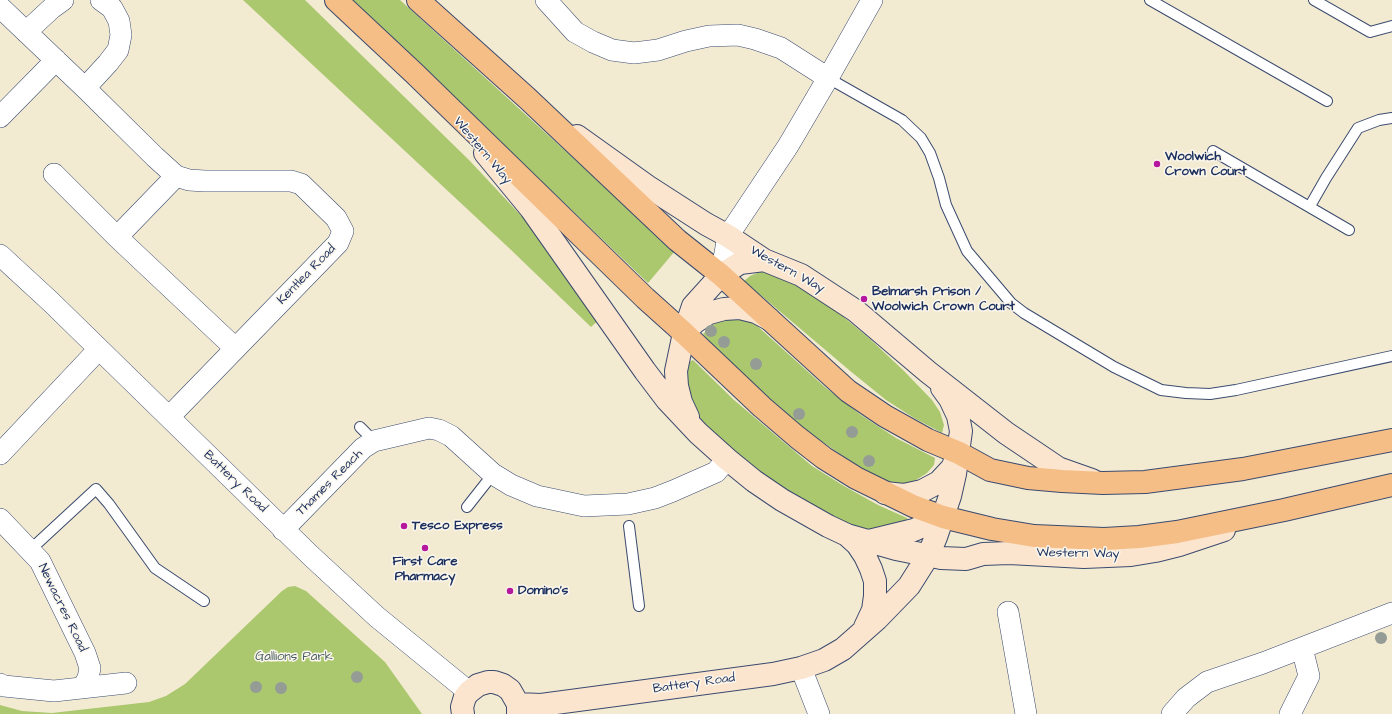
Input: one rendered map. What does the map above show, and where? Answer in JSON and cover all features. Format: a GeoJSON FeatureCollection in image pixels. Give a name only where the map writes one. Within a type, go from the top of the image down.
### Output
{"type":"FeatureCollection","features":[{"type":"Feature","properties":{"kind":"main road","name":"Western Way"},"geometry":{"type":"LineString","coordinates":[[336,0],[414,73],[644,298],[797,437],[824,458],[856,478],[913,506],[943,518],[978,527],[1034,536],[1104,539],[1138,537],[1176,532],[1284,510],[1392,485]]}},
{"type":"Feature","properties":{"kind":"main road","name":"Western Way"},"geometry":{"type":"LineString","coordinates":[[418,0],[527,98],[677,240],[721,275],[821,367],[854,395],[885,416],[928,440],[959,453],[990,470],[1028,478],[1103,483],[1145,482],[1243,469],[1392,440]]}},
{"type":"Feature","properties":{"kind":"street"},"geometry":{"type":"LineString","coordinates":[[26,32],[63,0]]}},
{"type":"Feature","properties":{"kind":"street"},"geometry":{"type":"LineString","coordinates":[[85,88],[118,50],[121,35],[119,21],[112,8],[101,0]]}},
{"type":"Feature","properties":{"kind":"street"},"geometry":{"type":"LineString","coordinates":[[546,0],[575,32],[612,50],[634,53],[658,50],[686,41],[709,36],[738,35],[781,48],[828,78]]}},
{"type":"Feature","properties":{"kind":"street"},"geometry":{"type":"LineString","coordinates":[[721,275],[728,236],[788,146],[872,0]]}},
{"type":"Feature","properties":{"kind":"street","name":"Kentlea Road"},"geometry":{"type":"LineString","coordinates":[[0,7],[176,176],[189,180],[291,181],[301,184],[336,218],[344,231],[338,243],[168,417]]}},
{"type":"Feature","properties":{"kind":"street"},"geometry":{"type":"LineString","coordinates":[[0,117],[56,60]]}},
{"type":"Feature","properties":{"kind":"street","name":"Western Way"},"geometry":{"type":"LineString","coordinates":[[414,73],[473,139],[531,209],[667,400],[698,433],[754,481],[812,518],[846,535],[868,542],[940,558],[966,558],[983,554],[1009,553],[1084,557],[1155,551],[1179,545],[1284,510]]}},
{"type":"Feature","properties":{"kind":"street","name":"Western Way"},"geometry":{"type":"LineString","coordinates":[[527,98],[647,186],[764,260],[801,275],[856,311],[928,372],[1006,433],[1058,468],[1080,477],[1103,483]]}},
{"type":"Feature","properties":{"kind":"street"},"geometry":{"type":"LineString","coordinates":[[54,174],[117,237],[235,348]]}},
{"type":"Feature","properties":{"kind":"street"},"geometry":{"type":"LineString","coordinates":[[117,237],[176,176]]}},
{"type":"Feature","properties":{"kind":"street"},"geometry":{"type":"LineString","coordinates":[[698,433],[681,402],[677,386],[676,371],[684,333],[693,306],[721,275],[740,263],[764,260]]}},
{"type":"Feature","properties":{"kind":"street","name":"Battery Road"},"geometry":{"type":"LineString","coordinates":[[3,264],[51,302],[283,530],[377,617],[469,692],[478,685],[488,682],[503,685],[510,690],[518,709],[773,674],[801,668],[824,660],[843,649],[877,619],[908,586],[928,556],[950,496],[959,453],[961,431],[958,416],[950,399],[941,386],[928,372]]}},
{"type":"Feature","properties":{"kind":"street","name":"Western Way"},"geometry":{"type":"LineString","coordinates":[[684,333],[695,322],[709,313],[724,309],[740,308],[756,312],[770,320]]}},
{"type":"Feature","properties":{"kind":"street"},"geometry":{"type":"LineString","coordinates":[[0,454],[99,350]]}},
{"type":"Feature","properties":{"kind":"street","name":"Thames Reach"},"geometry":{"type":"LineString","coordinates":[[283,530],[363,448],[367,434],[429,428],[439,430],[451,436],[493,474],[511,485],[538,496],[584,506],[628,504],[655,498],[716,472],[727,459]]}},
{"type":"Feature","properties":{"kind":"street","name":"Western Way"},"geometry":{"type":"LineString","coordinates":[[885,493],[904,495],[922,492],[943,478],[952,468],[959,453]]}},
{"type":"Feature","properties":{"kind":"street"},"geometry":{"type":"LineString","coordinates":[[868,542],[914,530],[943,518]]}},
{"type":"Feature","properties":{"kind":"street","name":"Newacres Road"},"geometry":{"type":"LineString","coordinates":[[0,519],[40,561],[85,653],[90,668],[88,678],[83,687]]}},
{"type":"Feature","properties":{"kind":"street","name":"Battery Road"},"geometry":{"type":"LineString","coordinates":[[846,535],[857,544],[865,556],[875,581],[876,596],[873,610],[868,623],[859,634]]}},
{"type":"Feature","properties":{"kind":"street"},"geometry":{"type":"LineString","coordinates":[[1008,612],[1026,714]]}},
{"type":"Feature","properties":{"kind":"street"},"geometry":{"type":"LineString","coordinates":[[1172,714],[1186,698],[1207,682],[1263,663],[1392,613]]}},
{"type":"Feature","properties":{"kind":"street"},"geometry":{"type":"LineString","coordinates":[[1290,714],[1309,676],[1302,648]]}},
{"type":"Feature","properties":{"kind":"street"},"geometry":{"type":"LineString","coordinates":[[801,668],[819,714]]}},
{"type":"Feature","properties":{"kind":"street"},"geometry":{"type":"LineString","coordinates":[[0,684],[4,686],[54,691],[126,683]]}},
{"type":"Feature","properties":{"kind":"street"},"geometry":{"type":"LineString","coordinates":[[463,714],[462,707],[465,697],[469,692]]}},
{"type":"Feature","properties":{"kind":"lane"},"geometry":{"type":"LineString","coordinates":[[1150,0],[1327,101]]}},
{"type":"Feature","properties":{"kind":"lane"},"geometry":{"type":"LineString","coordinates":[[1314,0],[1370,32],[1392,26]]}},
{"type":"Feature","properties":{"kind":"lane"},"geometry":{"type":"LineString","coordinates":[[828,78],[902,120],[921,138],[930,153],[939,178],[946,206],[968,251],[1011,303],[1024,313],[1114,367],[1161,390],[1210,394],[1236,390],[1392,356]]}},
{"type":"Feature","properties":{"kind":"lane"},"geometry":{"type":"LineString","coordinates":[[1310,206],[1358,128],[1379,120],[1392,118]]}},
{"type":"Feature","properties":{"kind":"lane"},"geometry":{"type":"LineString","coordinates":[[1213,151],[1349,230]]}},
{"type":"Feature","properties":{"kind":"lane"},"geometry":{"type":"LineString","coordinates":[[467,507],[493,474]]}},
{"type":"Feature","properties":{"kind":"lane"},"geometry":{"type":"LineString","coordinates":[[30,550],[96,490],[109,504],[155,568],[204,602]]}},
{"type":"Feature","properties":{"kind":"lane"},"geometry":{"type":"LineString","coordinates":[[629,526],[639,606]]}},
{"type":"Feature","properties":{"kind":"green space"},"geometry":{"type":"Polygon","coordinates":[[[243,0],[305,0],[469,160],[527,222],[600,319],[591,327],[509,248],[243,0]]]}},
{"type":"Feature","properties":{"kind":"green space"},"geometry":{"type":"Polygon","coordinates":[[[352,0],[400,0],[675,251],[648,283],[352,0]]]}},
{"type":"Feature","properties":{"kind":"green space"},"geometry":{"type":"Polygon","coordinates":[[[762,271],[778,273],[828,304],[870,339],[932,400],[940,412],[944,425],[942,433],[914,418],[886,400],[744,281],[750,276],[762,271]]]}},
{"type":"Feature","properties":{"kind":"green space"},"geometry":{"type":"Polygon","coordinates":[[[745,315],[826,388],[861,415],[896,438],[935,458],[934,465],[927,473],[916,480],[898,487],[870,473],[843,456],[786,415],[712,345],[703,334],[714,324],[725,319],[745,315]]]}},
{"type":"Feature","properties":{"kind":"green space"},"geometry":{"type":"Polygon","coordinates":[[[693,360],[734,400],[812,466],[878,505],[907,518],[907,522],[865,531],[807,505],[745,462],[703,423],[695,410],[687,379],[689,362],[693,360]]]}},
{"type":"Feature","properties":{"kind":"green space","name":"Gallions Park"},"geometry":{"type":"Polygon","coordinates":[[[295,586],[306,591],[385,662],[422,714],[0,714],[0,705],[22,711],[52,713],[149,702],[166,696],[185,684],[282,591],[288,587],[295,586]]]}},
{"type":"Feature","properties":{"kind":"place","name":"Woolwich Crown Court"},"geometry":{"type":"Point","coordinates":[1157,164]}},
{"type":"Feature","properties":{"kind":"place","name":"Belmarsh Prison / Woolwich Crown Court"},"geometry":{"type":"Point","coordinates":[864,299]}},
{"type":"Feature","properties":{"kind":"place","name":"Tesco Express"},"geometry":{"type":"Point","coordinates":[404,526]}},
{"type":"Feature","properties":{"kind":"place","name":"First Care Pharmacy"},"geometry":{"type":"Point","coordinates":[425,548]}},
{"type":"Feature","properties":{"kind":"place","name":"Domino's"},"geometry":{"type":"Point","coordinates":[510,591]}}]}
